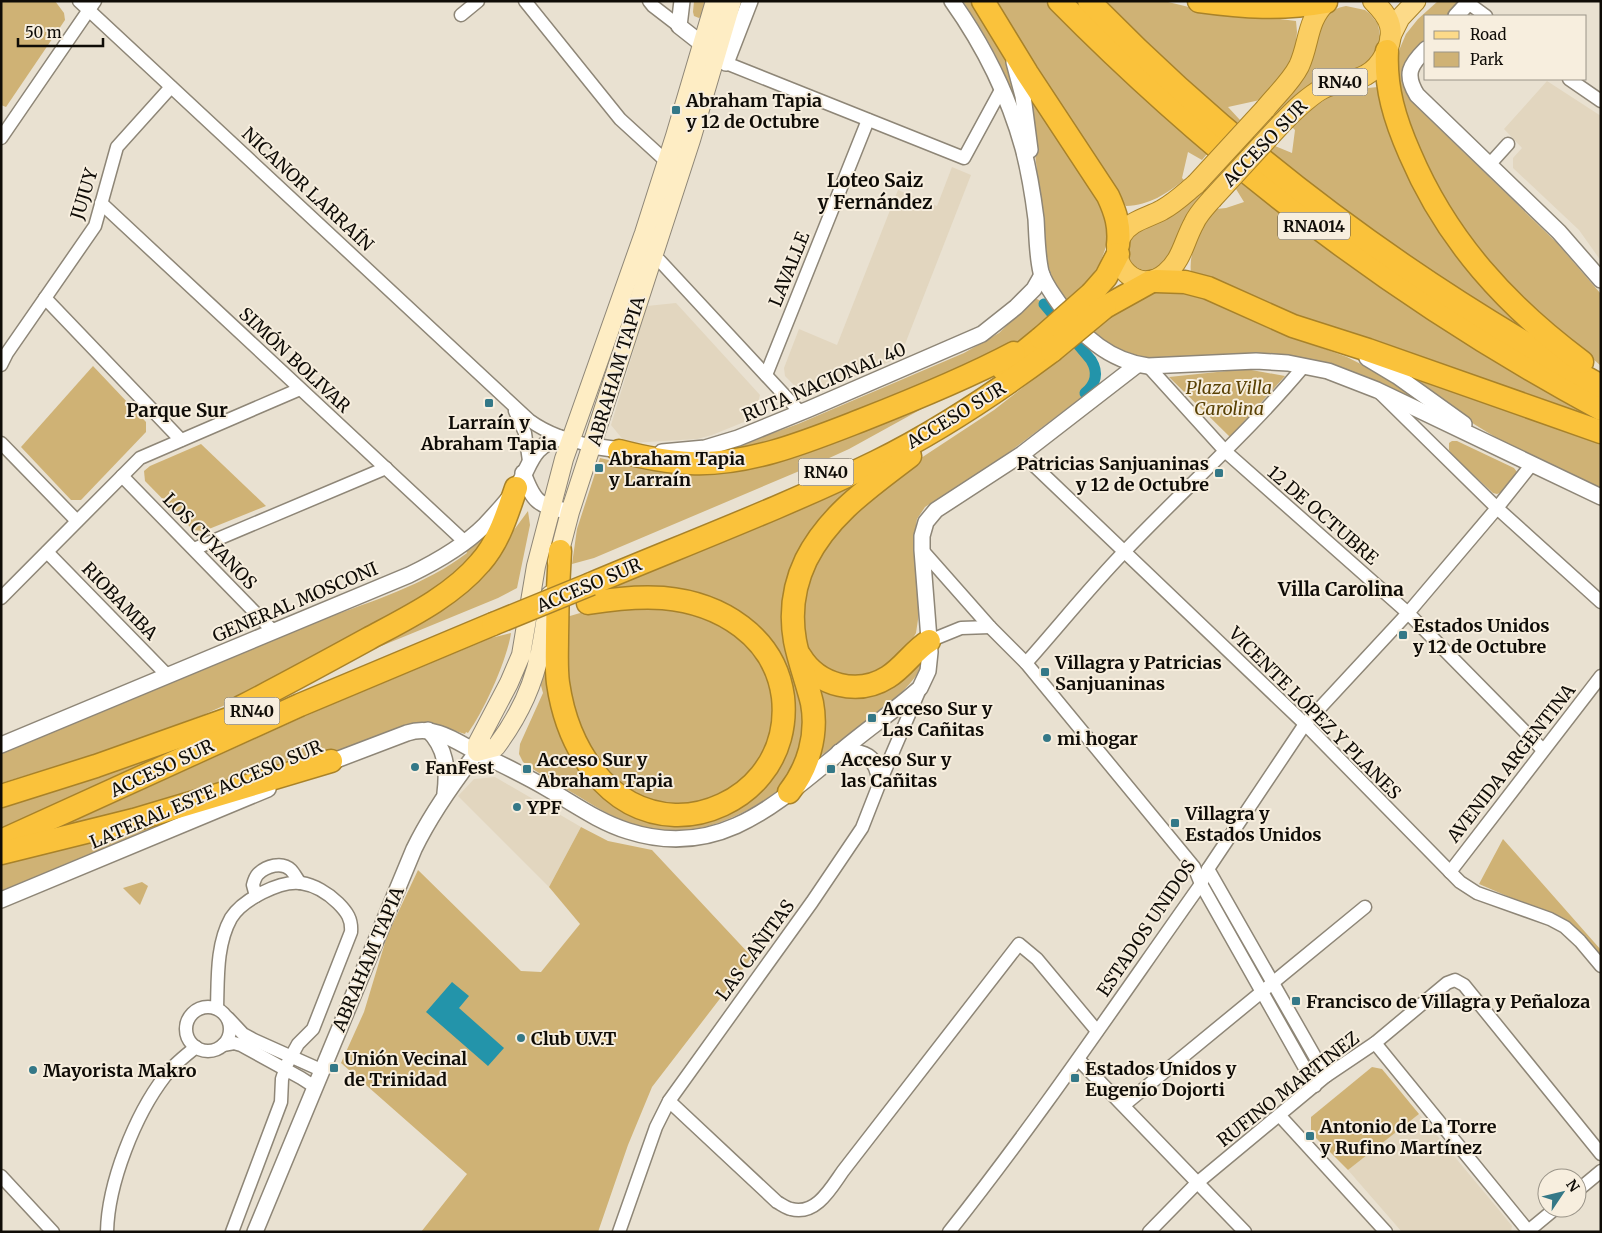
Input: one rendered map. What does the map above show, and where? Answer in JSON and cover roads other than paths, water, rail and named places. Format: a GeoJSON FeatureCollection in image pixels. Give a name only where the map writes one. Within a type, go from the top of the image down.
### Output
{"type":"FeatureCollection","features":[{"type":"Feature","properties":{"kind":"highway"},"geometry":{"type":"LineString","coordinates":[[983,1],[1005,40],[1108,196],[1116,212],[1119,228],[1118,250],[1124,269],[1130,276],[1137,280],[1185,282],[1208,288],[1309,332],[1368,350],[1601,432]]}},
{"type":"Feature","properties":{"kind":"highway","name":"RNA014"},"geometry":{"type":"LineString","coordinates":[[1059,1],[1188,124],[1231,161],[1315,226],[1446,318],[1514,360],[1601,409]]}},
{"type":"Feature","properties":{"kind":"highway","name":"RNA014"},"geometry":{"type":"LineString","coordinates":[[1088,1],[1201,107],[1309,196],[1381,249],[1456,300],[1601,386]]}},
{"type":"Feature","properties":{"kind":"highway"},"geometry":{"type":"LineString","coordinates":[[1199,1],[1264,8],[1297,7],[1327,2]]}},
{"type":"Feature","properties":{"kind":"highway"},"geometry":{"type":"LineString","coordinates":[[1373,1],[1380,8],[1390,26],[1387,82],[1395,116],[1424,186],[1474,262],[1503,294],[1548,336],[1601,376]]}},
{"type":"Feature","properties":{"kind":"highway","name":"ACCESO SUR"},"geometry":{"type":"LineString","coordinates":[[1099,300],[1122,234],[1143,218],[1163,210],[1196,184],[1265,109],[1298,67],[1310,26],[1318,11],[1327,2]]}},
{"type":"Feature","properties":{"kind":"highway","name":"ACCESO SUR"},"geometry":{"type":"LineString","coordinates":[[1,796],[76,773],[181,737],[498,618],[590,586],[868,466],[913,442],[993,394],[1047,344],[1099,300],[1153,281],[1169,272],[1178,260],[1193,224],[1212,199],[1281,124],[1321,89],[1356,79],[1372,72],[1382,60],[1388,45]]}},
{"type":"Feature","properties":{"kind":"highway"},"geometry":{"type":"LineString","coordinates":[[619,451],[691,464],[741,459],[782,450],[805,443],[952,383],[997,362],[1047,344]]}},
{"type":"Feature","properties":{"kind":"highway","name":"ACCESO SUR"},"geometry":{"type":"LineString","coordinates":[[590,586],[871,450],[922,422],[1008,366],[1047,344]]}},
{"type":"Feature","properties":{"kind":"highway"},"geometry":{"type":"LineString","coordinates":[[789,792],[803,770],[810,750],[814,726],[812,704],[797,651],[792,613],[796,589],[806,560],[823,532],[843,509],[993,394]]}},
{"type":"Feature","properties":{"kind":"highway"},"geometry":{"type":"LineString","coordinates":[[181,737],[387,629],[421,610],[454,586],[477,567],[489,551],[504,523],[523,474]]}},
{"type":"Feature","properties":{"kind":"highway"},"geometry":{"type":"LineString","coordinates":[[498,618],[590,586],[619,599],[650,597],[674,599],[708,608],[733,619],[753,634],[761,644],[778,675],[782,690],[782,732],[774,755],[761,775],[746,791],[727,803],[706,811],[688,814],[670,814],[645,809],[625,800],[605,785],[595,773],[574,738],[564,710],[558,682],[557,630],[560,551]]}},
{"type":"Feature","properties":{"kind":"highway","name":"ACCESO SUR"},"geometry":{"type":"LineString","coordinates":[[1,841],[498,618]]}},
{"type":"Feature","properties":{"kind":"highway"},"geometry":{"type":"LineString","coordinates":[[797,651],[809,667],[824,679],[835,684],[858,688],[880,682],[889,677],[929,640]]}},
{"type":"Feature","properties":{"kind":"highway"},"geometry":{"type":"LineString","coordinates":[[1,852],[134,820],[331,761]]}},
{"type":"Feature","properties":{"kind":"main road","name":"ABRAHAM TAPIA"},"geometry":{"type":"LineString","coordinates":[[496,747],[520,708],[531,683],[540,651],[560,551],[570,512],[610,387],[645,255],[667,162],[715,54],[715,1]]}},
{"type":"Feature","properties":{"kind":"main road","name":"ABRAHAM TAPIA"},"geometry":{"type":"LineString","coordinates":[[477,752],[477,744],[506,689],[521,654],[536,566],[566,439],[645,255],[732,1]]}},
{"type":"Feature","properties":{"kind":"main road","name":"RN40"},"geometry":{"type":"LineString","coordinates":[[1388,45],[1400,18],[1416,1]]}},
{"type":"Feature","properties":{"kind":"main road"},"geometry":{"type":"LineString","coordinates":[[477,752],[496,747],[495,737],[498,728],[516,690],[521,654]]}},
{"type":"Feature","properties":{"kind":"street","name":"NICANOR LARRAÍN"},"geometry":{"type":"LineString","coordinates":[[79,1],[92,6],[171,87],[511,404],[536,425],[566,439],[592,446]]}},
{"type":"Feature","properties":{"kind":"street"},"geometry":{"type":"LineString","coordinates":[[461,15],[478,1]]}},
{"type":"Feature","properties":{"kind":"street"},"geometry":{"type":"LineString","coordinates":[[524,1],[620,119],[667,162]]}},
{"type":"Feature","properties":{"kind":"street"},"geometry":{"type":"LineString","coordinates":[[649,1],[715,54],[868,120],[964,158],[1002,88]]}},
{"type":"Feature","properties":{"kind":"street"},"geometry":{"type":"LineString","coordinates":[[679,26],[682,1]]}},
{"type":"Feature","properties":{"kind":"street"},"geometry":{"type":"LineString","coordinates":[[715,54],[750,1]]}},
{"type":"Feature","properties":{"kind":"street"},"geometry":{"type":"LineString","coordinates":[[952,1],[983,49],[1002,88],[1022,147],[1031,182]]}},
{"type":"Feature","properties":{"kind":"street"},"geometry":{"type":"LineString","coordinates":[[1457,15],[1469,2],[1485,15]]}},
{"type":"Feature","properties":{"kind":"street"},"geometry":{"type":"LineString","coordinates":[[3,132],[92,6]]}},
{"type":"Feature","properties":{"kind":"street"},"geometry":{"type":"LineString","coordinates":[[1005,40],[1023,96],[1030,142],[1031,182],[1042,274],[1064,310],[1087,336],[1113,356],[1142,365],[1273,361],[1328,371],[1376,390],[1601,497]]}},
{"type":"Feature","properties":{"kind":"street"},"geometry":{"type":"LineString","coordinates":[[1424,52],[1410,69],[1409,75],[1411,85],[1421,100],[1559,232],[1601,280]]}},
{"type":"Feature","properties":{"kind":"street"},"geometry":{"type":"LineString","coordinates":[[1570,80],[1601,101]]}},
{"type":"Feature","properties":{"kind":"street","name":"JUJUY"},"geometry":{"type":"LineString","coordinates":[[1,365],[6,353],[95,226],[116,147],[171,87]]}},
{"type":"Feature","properties":{"kind":"street","name":"LAVALLE"},"geometry":{"type":"LineString","coordinates":[[766,375],[868,120]]}},
{"type":"Feature","properties":{"kind":"street"},"geometry":{"type":"LineString","coordinates":[[1489,165],[1508,144]]}},
{"type":"Feature","properties":{"kind":"street","name":"SIMÓN BOLIVAR"},"geometry":{"type":"LineString","coordinates":[[101,203],[465,542]]}},
{"type":"Feature","properties":{"kind":"street"},"geometry":{"type":"LineString","coordinates":[[645,255],[660,261],[801,413]]}},
{"type":"Feature","properties":{"kind":"street","name":"RUTA NACIONAL 40"},"geometry":{"type":"LineString","coordinates":[[592,446],[619,451],[662,452],[705,448],[738,438],[801,413],[982,334],[1016,307],[1034,289],[1042,274]]}},
{"type":"Feature","properties":{"kind":"street"},"geometry":{"type":"LineString","coordinates":[[45,298],[181,440]]}},
{"type":"Feature","properties":{"kind":"street"},"geometry":{"type":"LineString","coordinates":[[1309,332],[1381,365],[1497,448]]}},
{"type":"Feature","properties":{"kind":"street"},"geometry":{"type":"LineString","coordinates":[[920,688],[926,677],[929,662],[922,550],[923,529],[930,515],[943,504],[1022,454],[1142,365]]}},
{"type":"Feature","properties":{"kind":"street","name":"12 DE OCTUBRE"},"geometry":{"type":"LineString","coordinates":[[1142,365],[1226,452],[1408,612],[1543,750]]}},
{"type":"Feature","properties":{"kind":"street"},"geometry":{"type":"LineString","coordinates":[[1026,663],[1124,552],[1226,452],[1304,366]]}},
{"type":"Feature","properties":{"kind":"street"},"geometry":{"type":"LineString","coordinates":[[1,598],[140,458],[300,388]]}},
{"type":"Feature","properties":{"kind":"street"},"geometry":{"type":"LineString","coordinates":[[1376,390],[1497,508],[1601,602]]}},
{"type":"Feature","properties":{"kind":"street","name":"NICANOR LARRAÍN"},"geometry":{"type":"LineString","coordinates":[[511,404],[524,434],[523,474],[532,495],[536,501],[551,508],[570,512]]}},
{"type":"Feature","properties":{"kind":"street","name":"GENERAL MOSCONI"},"geometry":{"type":"LineString","coordinates":[[1,745],[274,632],[437,561],[465,542],[490,519],[542,447],[548,442],[566,439]]}},
{"type":"Feature","properties":{"kind":"street"},"geometry":{"type":"LineString","coordinates":[[1,443],[77,521]]}},
{"type":"Feature","properties":{"kind":"street","name":"VICENTE LÓPEZ Y PLANES"},"geometry":{"type":"LineString","coordinates":[[1022,454],[1305,724],[1460,882],[1477,893],[1550,919],[1565,927],[1580,941],[1601,966]]}},
{"type":"Feature","properties":{"kind":"street","name":"ESTADOS UNIDOS"},"geometry":{"type":"LineString","coordinates":[[948,1232],[995,1174],[1079,1060],[1097,1031],[1201,884],[1208,869],[1305,724],[1408,612],[1532,464]]}},
{"type":"Feature","properties":{"kind":"street"},"geometry":{"type":"LineString","coordinates":[[194,549],[386,468]]}},
{"type":"Feature","properties":{"kind":"street","name":"LOS CUYANOS"},"geometry":{"type":"LineString","coordinates":[[122,476],[274,632]]}},
{"type":"Feature","properties":{"kind":"street"},"geometry":{"type":"LineString","coordinates":[[922,550],[1026,663],[1194,867],[1201,884],[1315,1086]]}},
{"type":"Feature","properties":{"kind":"street","name":"RIOBAMBA"},"geometry":{"type":"LineString","coordinates":[[47,552],[168,676]]}},
{"type":"Feature","properties":{"kind":"street"},"geometry":{"type":"LineString","coordinates":[[929,640],[961,628],[990,626]]}},
{"type":"Feature","properties":{"kind":"street","name":"AVENIDA ARGENTINA"},"geometry":{"type":"LineString","coordinates":[[1450,872],[1601,676]]}},
{"type":"Feature","properties":{"kind":"street","name":"LATERAL ESTE ACCESO SUR"},"geometry":{"type":"LineString","coordinates":[[1,900],[219,810],[331,761],[412,731],[428,730],[452,738],[524,775],[595,817],[614,826],[647,836],[668,839],[702,837],[728,830],[758,814],[789,792],[920,688]]}},
{"type":"Feature","properties":{"kind":"street","name":"LAS CAÑITAS"},"geometry":{"type":"LineString","coordinates":[[619,1232],[656,1127],[669,1101],[812,902],[862,828],[920,688]]}},
{"type":"Feature","properties":{"kind":"street"},"geometry":{"type":"LineString","coordinates":[[428,730],[436,738],[444,756],[447,772],[445,794]]}},
{"type":"Feature","properties":{"kind":"street"},"geometry":{"type":"LineString","coordinates":[[496,747],[506,767]]}},
{"type":"Feature","properties":{"kind":"street","name":"ABRAHAM TAPIA"},"geometry":{"type":"LineString","coordinates":[[255,1232],[414,849],[426,824],[445,794],[477,752]]}},
{"type":"Feature","properties":{"kind":"street"},"geometry":{"type":"LineString","coordinates":[[839,752],[858,752],[870,758],[877,767],[880,782]]}},
{"type":"Feature","properties":{"kind":"street"},"geometry":{"type":"LineString","coordinates":[[256,896],[253,885],[256,875],[266,868],[278,864],[285,865],[291,870],[300,883]]}},
{"type":"Feature","properties":{"kind":"street"},"geometry":{"type":"LineString","coordinates":[[1194,867],[1208,869],[1326,1076]]}},
{"type":"Feature","properties":{"kind":"street"},"geometry":{"type":"LineString","coordinates":[[217,1008],[219,957],[224,932],[240,907],[266,891],[300,883],[329,895],[349,916],[352,923],[351,932],[313,1028],[298,1044],[291,1056],[282,1080],[281,1102],[232,1232]]}},
{"type":"Feature","properties":{"kind":"street"},"geometry":{"type":"LineString","coordinates":[[1124,1105],[1364,907]]}},
{"type":"Feature","properties":{"kind":"street"},"geometry":{"type":"LineString","coordinates":[[669,1101],[777,1202],[792,1209],[804,1209],[827,1195],[1019,944],[1037,959],[1097,1031]]}},
{"type":"Feature","properties":{"kind":"street","name":"RUFINO MARTINEZ"},"geometry":{"type":"LineString","coordinates":[[1149,1232],[1198,1183],[1326,1076],[1374,1043],[1447,983],[1455,980],[1464,985],[1601,1154]]}},
{"type":"Feature","properties":{"kind":"street"},"geometry":{"type":"LineString","coordinates":[[315,1087],[242,1045],[234,1043],[223,1045],[210,1051],[196,1047],[187,1036],[185,1029],[190,1015],[202,1007],[210,1006],[217,1008],[243,1034],[322,1070]]}},
{"type":"Feature","properties":{"kind":"street"},"geometry":{"type":"LineString","coordinates":[[223,1045],[230,1032],[228,1018]]}},
{"type":"Feature","properties":{"kind":"street"},"geometry":{"type":"LineString","coordinates":[[1374,1043],[1528,1231],[1544,1218]]}},
{"type":"Feature","properties":{"kind":"street"},"geometry":{"type":"LineString","coordinates":[[107,1232],[112,1192],[131,1136],[165,1075],[196,1047]]}},
{"type":"Feature","properties":{"kind":"street"},"geometry":{"type":"LineString","coordinates":[[1079,1060],[1245,1232]]}},
{"type":"Feature","properties":{"kind":"street"},"geometry":{"type":"LineString","coordinates":[[1280,1116],[1386,1232]]}},
{"type":"Feature","properties":{"kind":"street"},"geometry":{"type":"LineString","coordinates":[[1587,1183],[1601,1171]]}},
{"type":"Feature","properties":{"kind":"street"},"geometry":{"type":"LineString","coordinates":[[1,1176],[53,1232]]}},
{"type":"Feature","properties":{"kind":"water"},"geometry":{"type":"Polygon","coordinates":[[[452,982],[469,996],[459,1008],[504,1048],[488,1066],[426,1012],[452,982]]]}},
{"type":"Feature","properties":{"kind":"waterway"},"geometry":{"type":"LineString","coordinates":[[1044,304],[1091,360],[1096,374],[1092,386],[1085,393]]}},
{"type":"Feature","properties":{"kind":"place","name":"Abraham Tapia y 12 de Octubre"},"geometry":{"type":"Point","coordinates":[676,110]}},
{"type":"Feature","properties":{"kind":"place","name":"Larraín y Abraham Tapia"},"geometry":{"type":"Point","coordinates":[489,403]}},
{"type":"Feature","properties":{"kind":"place","name":"Abraham Tapia y Larraín"},"geometry":{"type":"Point","coordinates":[599,468]}},
{"type":"Feature","properties":{"kind":"place","name":"Patricias Sanjuaninas y 12 de Octubre"},"geometry":{"type":"Point","coordinates":[1219,473]}},
{"type":"Feature","properties":{"kind":"place","name":"Estados Unidos y 12 de Octubre"},"geometry":{"type":"Point","coordinates":[1403,635]}},
{"type":"Feature","properties":{"kind":"place","name":"Villagra y Patricias Sanjuaninas"},"geometry":{"type":"Point","coordinates":[1045,672]}},
{"type":"Feature","properties":{"kind":"place","name":"Acceso Sur y Las Cañitas"},"geometry":{"type":"Point","coordinates":[872,718]}},
{"type":"Feature","properties":{"kind":"place","name":"mi hogar"},"geometry":{"type":"Point","coordinates":[1047,738]}},
{"type":"Feature","properties":{"kind":"place","name":"FanFest"},"geometry":{"type":"Point","coordinates":[415,767]}},
{"type":"Feature","properties":{"kind":"place","name":"Acceso Sur y Abraham Tapia"},"geometry":{"type":"Point","coordinates":[527,769]}},
{"type":"Feature","properties":{"kind":"place","name":"Acceso Sur y las Cañitas"},"geometry":{"type":"Point","coordinates":[831,769]}},
{"type":"Feature","properties":{"kind":"place","name":"YPF"},"geometry":{"type":"Point","coordinates":[517,807]}},
{"type":"Feature","properties":{"kind":"place","name":"Villagra y Estados Unidos"},"geometry":{"type":"Point","coordinates":[1175,823]}},
{"type":"Feature","properties":{"kind":"place","name":"Francisco de Villagra y Peñaloza"},"geometry":{"type":"Point","coordinates":[1296,1001]}},
{"type":"Feature","properties":{"kind":"place","name":"Club U.V.T"},"geometry":{"type":"Point","coordinates":[521,1038]}},
{"type":"Feature","properties":{"kind":"place","name":"Unión Vecinal de Trinidad"},"geometry":{"type":"Point","coordinates":[334,1068]}},
{"type":"Feature","properties":{"kind":"place","name":"Mayorista Makro"},"geometry":{"type":"Point","coordinates":[33,1070]}},
{"type":"Feature","properties":{"kind":"place","name":"Estados Unidos y Eugenio Dojorti"},"geometry":{"type":"Point","coordinates":[1075,1078]}},
{"type":"Feature","properties":{"kind":"place","name":"Antonio de La Torre y Rufino Martínez"},"geometry":{"type":"Point","coordinates":[1310,1136]}},
{"type":"Feature","properties":{"kind":"district","name":"Loteo Saiz y Fernández"},"geometry":{"type":"Point","coordinates":[875,191]}},
{"type":"Feature","properties":{"kind":"district","name":"Parque Sur"},"geometry":{"type":"Point","coordinates":[177,410]}},
{"type":"Feature","properties":{"kind":"district","name":"Villa Carolina"},"geometry":{"type":"Point","coordinates":[1341,589]}},
{"type":"Feature","properties":{"kind":"park label","name":"Plaza Villa Carolina"},"geometry":{"type":"Point","coordinates":[1229,397]}}]}
